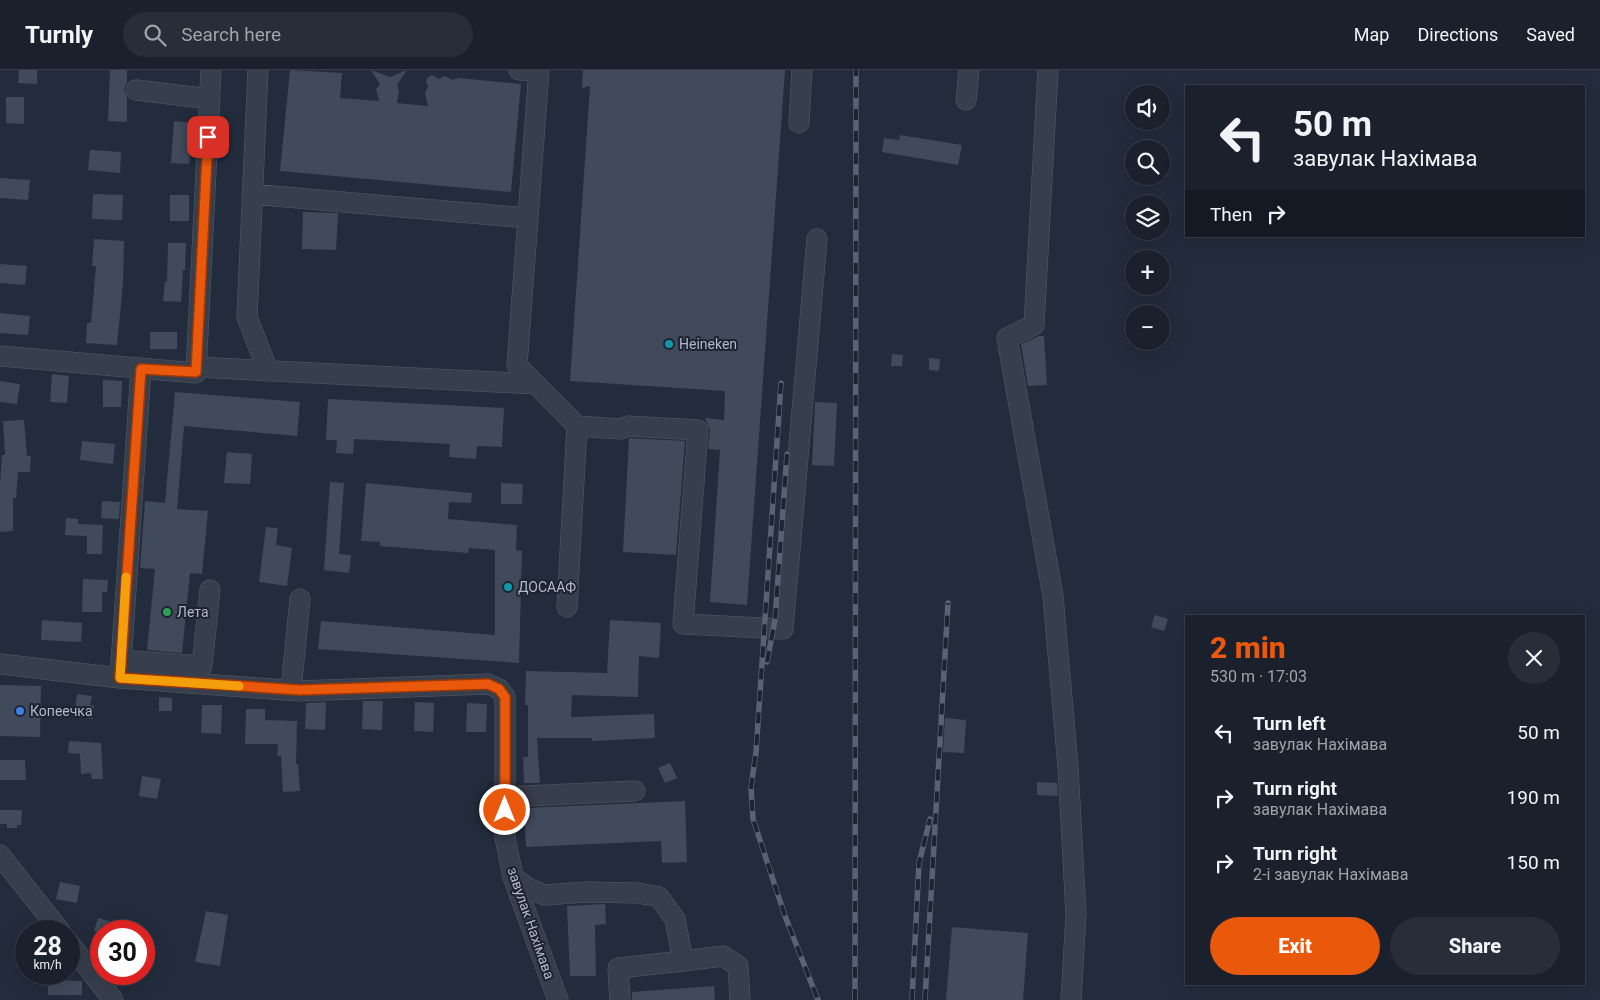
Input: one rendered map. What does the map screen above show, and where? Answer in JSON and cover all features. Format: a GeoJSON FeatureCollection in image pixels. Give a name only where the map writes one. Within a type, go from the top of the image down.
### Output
{"type":"FeatureCollection","features":[{"type":"Feature","properties":{"kind":"street"},"geometry":{"type":"LineString","coordinates":[[196,370],[211,70]]}},
{"type":"Feature","properties":{"kind":"street"},"geometry":{"type":"LineString","coordinates":[[258,70],[247,317],[268,371]]}},
{"type":"Feature","properties":{"kind":"street"},"geometry":{"type":"LineString","coordinates":[[519,70],[539,70],[517,365],[577,426],[620,430],[628,426],[698,430],[683,624],[783,629],[817,240]]}},
{"type":"Feature","properties":{"kind":"street"},"geometry":{"type":"LineString","coordinates":[[799,123],[802,70]]}},
{"type":"Feature","properties":{"kind":"street"},"geometry":{"type":"LineString","coordinates":[[966,100],[969,70]]}},
{"type":"Feature","properties":{"kind":"street"},"geometry":{"type":"LineString","coordinates":[[1048,70],[1034,325],[1007,338],[1053,596],[1068,767],[1076,914],[1071,1000]]}},
{"type":"Feature","properties":{"kind":"street"},"geometry":{"type":"LineString","coordinates":[[136,90],[210,99]]}},
{"type":"Feature","properties":{"kind":"street"},"geometry":{"type":"LineString","coordinates":[[252,194],[528,218]]}},
{"type":"Feature","properties":{"kind":"street"},"geometry":{"type":"LineString","coordinates":[[0,356],[141,369],[268,371],[536,384]]}},
{"type":"Feature","properties":{"kind":"street"},"geometry":{"type":"LineString","coordinates":[[141,369],[120,669],[202,666],[210,590]]}},
{"type":"Feature","properties":{"kind":"street"},"geometry":{"type":"LineString","coordinates":[[567,607],[577,426]]}},
{"type":"Feature","properties":{"kind":"street"},"geometry":{"type":"LineString","coordinates":[[291,690],[300,600]]}},
{"type":"Feature","properties":{"kind":"street","name":"завулак Нахімава"},"geometry":{"type":"LineString","coordinates":[[0,664],[120,669],[291,690],[488,684],[499,689],[505,697],[505,837],[513,877],[558,1000]]}},
{"type":"Feature","properties":{"kind":"street"},"geometry":{"type":"LineString","coordinates":[[505,797],[635,791]]}},
{"type":"Feature","properties":{"kind":"street"},"geometry":{"type":"LineString","coordinates":[[0,855],[51,920]]}},
{"type":"Feature","properties":{"kind":"street"},"geometry":{"type":"LineString","coordinates":[[513,877],[545,895],[586,892],[638,893],[659,897],[675,919],[683,961]]}},
{"type":"Feature","properties":{"kind":"street"},"geometry":{"type":"LineString","coordinates":[[620,1000],[618,968],[723,956],[738,966],[740,1000]]}},
{"type":"Feature","properties":{"kind":"street"},"geometry":{"type":"LineString","coordinates":[[80,957],[113,1000]]}},
{"type":"Feature","properties":{"kind":"building"},"geometry":{"type":"Polygon","coordinates":[[[19,70],[37,70],[37,84],[18,83],[19,70]]]}},
{"type":"Feature","properties":{"kind":"building"},"geometry":{"type":"Polygon","coordinates":[[[110,70],[127,70],[127,82],[124,89],[127,97],[127,122],[108,121],[110,70]]]}},
{"type":"Feature","properties":{"kind":"building"},"geometry":{"type":"Polygon","coordinates":[[[290,70],[342,73],[340,98],[379,101],[376,89],[380,84],[371,70],[390,77],[407,70],[397,85],[399,91],[397,103],[428,106],[425,93],[428,86],[426,81],[432,75],[439,79],[445,76],[452,80],[459,78],[521,84],[511,192],[280,171],[290,70]]]}},
{"type":"Feature","properties":{"kind":"building","name":"Heineken"},"geometry":{"type":"Polygon","coordinates":[[[583,70],[785,70],[747,605],[710,602],[720,450],[708,449],[710,430],[705,418],[724,420],[725,391],[570,381],[590,86],[582,88],[583,70]]]}},
{"type":"Feature","properties":{"kind":"building"},"geometry":{"type":"Polygon","coordinates":[[[6,97],[24,97],[24,124],[6,123],[6,97]]]}},
{"type":"Feature","properties":{"kind":"building"},"geometry":{"type":"Polygon","coordinates":[[[174,121],[192,123],[189,164],[171,163],[174,121]]]}},
{"type":"Feature","properties":{"kind":"building"},"geometry":{"type":"Polygon","coordinates":[[[900,135],[962,145],[958,165],[882,152],[884,138],[899,140],[900,135]]]}},
{"type":"Feature","properties":{"kind":"building"},"geometry":{"type":"Polygon","coordinates":[[[90,150],[121,152],[120,173],[88,170],[90,150]]]}},
{"type":"Feature","properties":{"kind":"building"},"geometry":{"type":"Polygon","coordinates":[[[0,178],[30,180],[28,200],[0,198],[0,178]]]}},
{"type":"Feature","properties":{"kind":"building"},"geometry":{"type":"Polygon","coordinates":[[[93,194],[123,195],[122,220],[92,219],[93,194]]]}},
{"type":"Feature","properties":{"kind":"building"},"geometry":{"type":"Polygon","coordinates":[[[170,195],[189,195],[189,221],[170,221],[170,195]]]}},
{"type":"Feature","properties":{"kind":"building"},"geometry":{"type":"Polygon","coordinates":[[[303,212],[338,213],[336,250],[302,249],[303,212]]]}},
{"type":"Feature","properties":{"kind":"building"},"geometry":{"type":"Polygon","coordinates":[[[94,239],[124,241],[123,283],[117,345],[86,343],[87,323],[91,323],[96,266],[92,266],[94,239]]]}},
{"type":"Feature","properties":{"kind":"building"},"geometry":{"type":"Polygon","coordinates":[[[168,243],[186,243],[181,302],[163,301],[165,281],[167,282],[168,243]]]}},
{"type":"Feature","properties":{"kind":"building"},"geometry":{"type":"Polygon","coordinates":[[[0,264],[27,266],[25,285],[0,283],[0,264]]]}},
{"type":"Feature","properties":{"kind":"building"},"geometry":{"type":"Polygon","coordinates":[[[0,313],[30,316],[28,335],[0,333],[0,313]]]}},
{"type":"Feature","properties":{"kind":"building"},"geometry":{"type":"Polygon","coordinates":[[[150,332],[177,332],[177,349],[150,349],[150,332]]]}},
{"type":"Feature","properties":{"kind":"building"},"geometry":{"type":"Polygon","coordinates":[[[1039,336],[1044,336],[1047,385],[1028,386],[1021,344],[1039,336]]]}},
{"type":"Feature","properties":{"kind":"building"},"geometry":{"type":"Polygon","coordinates":[[[892,354],[903,355],[902,366],[891,366],[892,354]]]}},
{"type":"Feature","properties":{"kind":"building"},"geometry":{"type":"Polygon","coordinates":[[[929,358],[940,359],[939,371],[929,370],[929,358]]]}},
{"type":"Feature","properties":{"kind":"building"},"geometry":{"type":"Polygon","coordinates":[[[52,374],[69,376],[67,403],[50,402],[52,374]]]}},
{"type":"Feature","properties":{"kind":"building"},"geometry":{"type":"Polygon","coordinates":[[[103,380],[122,381],[121,407],[103,407],[103,380]]]}},
{"type":"Feature","properties":{"kind":"building"},"geometry":{"type":"Polygon","coordinates":[[[0,381],[20,384],[17,404],[0,402],[0,381]]]}},
{"type":"Feature","properties":{"kind":"building"},"geometry":{"type":"Polygon","coordinates":[[[175,392],[300,402],[297,436],[184,426],[177,509],[208,511],[202,574],[190,573],[182,653],[147,650],[155,569],[140,568],[145,501],[165,503],[175,392]]]}},
{"type":"Feature","properties":{"kind":"building"},"geometry":{"type":"Polygon","coordinates":[[[328,399],[504,408],[502,447],[477,446],[476,459],[449,457],[450,444],[354,439],[353,454],[336,453],[337,440],[326,440],[328,399]]]}},
{"type":"Feature","properties":{"kind":"building"},"geometry":{"type":"Polygon","coordinates":[[[815,402],[837,403],[834,466],[812,465],[815,402]]]}},
{"type":"Feature","properties":{"kind":"building"},"geometry":{"type":"Polygon","coordinates":[[[24,420],[27,456],[31,456],[30,472],[18,472],[16,498],[13,498],[13,531],[0,532],[0,484],[2,455],[5,455],[3,421],[24,420]]]}},
{"type":"Feature","properties":{"kind":"building"},"geometry":{"type":"Polygon","coordinates":[[[629,438],[685,441],[676,555],[623,552],[629,438]]]}},
{"type":"Feature","properties":{"kind":"building"},"geometry":{"type":"Polygon","coordinates":[[[82,441],[115,444],[113,464],[80,460],[82,441]]]}},
{"type":"Feature","properties":{"kind":"building"},"geometry":{"type":"Polygon","coordinates":[[[227,452],[252,454],[250,484],[224,483],[227,452]]]}},
{"type":"Feature","properties":{"kind":"building"},"geometry":{"type":"Polygon","coordinates":[[[330,482],[344,483],[339,554],[351,555],[349,573],[324,570],[330,482]]]}},
{"type":"Feature","properties":{"kind":"building","name":"ДОСААФ"},"geometry":{"type":"Polygon","coordinates":[[[366,483],[472,493],[471,503],[449,502],[448,519],[517,525],[516,550],[522,551],[519,663],[318,649],[321,621],[495,635],[495,550],[469,548],[468,553],[380,546],[380,542],[361,541],[366,483]]]}},
{"type":"Feature","properties":{"kind":"building"},"geometry":{"type":"Polygon","coordinates":[[[501,483],[523,484],[522,504],[501,504],[501,483]]]}},
{"type":"Feature","properties":{"kind":"building"},"geometry":{"type":"Polygon","coordinates":[[[102,501],[120,502],[119,519],[101,518],[102,501]]]}},
{"type":"Feature","properties":{"kind":"building"},"geometry":{"type":"Polygon","coordinates":[[[66,518],[78,519],[78,524],[103,525],[102,554],[87,554],[87,536],[65,535],[66,518]]]}},
{"type":"Feature","properties":{"kind":"building"},"geometry":{"type":"Polygon","coordinates":[[[266,527],[278,528],[276,545],[292,548],[287,586],[259,582],[266,527]]]}},
{"type":"Feature","properties":{"kind":"building"},"geometry":{"type":"Polygon","coordinates":[[[83,579],[108,580],[107,592],[102,592],[102,612],[82,612],[83,579]]]}},
{"type":"Feature","properties":{"kind":"building"},"geometry":{"type":"Polygon","coordinates":[[[1155,615],[1168,619],[1164,631],[1151,627],[1155,615]]]}},
{"type":"Feature","properties":{"kind":"building"},"geometry":{"type":"Polygon","coordinates":[[[42,620],[82,623],[81,642],[41,640],[42,620]]]}},
{"type":"Feature","properties":{"kind":"building"},"geometry":{"type":"Polygon","coordinates":[[[610,620],[661,623],[659,658],[639,656],[638,697],[572,695],[571,717],[654,714],[655,738],[592,741],[592,738],[537,738],[540,783],[524,783],[523,757],[528,757],[528,705],[525,705],[526,671],[607,673],[610,620]]]}},
{"type":"Feature","properties":{"kind":"building","name":"Копеечка"},"geometry":{"type":"Polygon","coordinates":[[[0,685],[41,686],[40,737],[0,736],[0,685]]]}},
{"type":"Feature","properties":{"kind":"building"},"geometry":{"type":"Polygon","coordinates":[[[77,694],[92,696],[90,705],[94,706],[93,719],[74,717],[77,694]]]}},
{"type":"Feature","properties":{"kind":"building"},"geometry":{"type":"Polygon","coordinates":[[[159,697],[172,698],[172,711],[159,711],[159,697]]]}},
{"type":"Feature","properties":{"kind":"building"},"geometry":{"type":"Polygon","coordinates":[[[363,701],[383,701],[382,730],[362,729],[363,701]]]}},
{"type":"Feature","properties":{"kind":"building"},"geometry":{"type":"Polygon","coordinates":[[[326,702],[325,730],[305,729],[306,703],[326,702]]]}},
{"type":"Feature","properties":{"kind":"building"},"geometry":{"type":"Polygon","coordinates":[[[415,702],[434,703],[433,732],[414,731],[415,702]]]}},
{"type":"Feature","properties":{"kind":"building"},"geometry":{"type":"Polygon","coordinates":[[[467,703],[487,704],[486,732],[466,732],[467,703]]]}},
{"type":"Feature","properties":{"kind":"building"},"geometry":{"type":"Polygon","coordinates":[[[202,705],[222,705],[221,734],[201,733],[202,705]]]}},
{"type":"Feature","properties":{"kind":"building"},"geometry":{"type":"Polygon","coordinates":[[[246,709],[265,709],[265,720],[297,721],[296,764],[298,764],[300,791],[283,792],[281,756],[277,756],[278,744],[245,744],[246,709]]]}},
{"type":"Feature","properties":{"kind":"building"},"geometry":{"type":"Polygon","coordinates":[[[945,718],[966,720],[964,753],[943,752],[945,718]]]}},
{"type":"Feature","properties":{"kind":"building"},"geometry":{"type":"Polygon","coordinates":[[[69,741],[101,743],[103,779],[92,779],[91,773],[81,774],[80,754],[68,753],[69,741]]]}},
{"type":"Feature","properties":{"kind":"building"},"geometry":{"type":"Polygon","coordinates":[[[0,760],[25,760],[26,780],[0,780],[0,760]]]}},
{"type":"Feature","properties":{"kind":"building"},"geometry":{"type":"Polygon","coordinates":[[[670,763],[677,778],[665,783],[658,768],[670,763]]]}},
{"type":"Feature","properties":{"kind":"building"},"geometry":{"type":"Polygon","coordinates":[[[142,776],[161,779],[157,799],[139,796],[142,776]]]}},
{"type":"Feature","properties":{"kind":"building"},"geometry":{"type":"Polygon","coordinates":[[[1037,782],[1057,783],[1058,796],[1037,795],[1037,782]]]}},
{"type":"Feature","properties":{"kind":"building"},"geometry":{"type":"Polygon","coordinates":[[[685,801],[687,862],[662,863],[661,841],[526,847],[524,808],[685,801]]]}},
{"type":"Feature","properties":{"kind":"building"},"geometry":{"type":"Polygon","coordinates":[[[0,810],[22,810],[21,825],[17,825],[17,828],[7,828],[7,824],[0,824],[0,810]]]}},
{"type":"Feature","properties":{"kind":"building"},"geometry":{"type":"Polygon","coordinates":[[[60,882],[80,886],[77,903],[56,899],[60,882]]]}},
{"type":"Feature","properties":{"kind":"building"},"geometry":{"type":"Polygon","coordinates":[[[605,904],[606,924],[595,925],[596,976],[570,976],[567,906],[605,904]]]}},
{"type":"Feature","properties":{"kind":"building"},"geometry":{"type":"Polygon","coordinates":[[[206,911],[228,915],[220,966],[195,962],[206,911]]]}},
{"type":"Feature","properties":{"kind":"building"},"geometry":{"type":"Polygon","coordinates":[[[952,927],[1028,933],[1023,1000],[946,1000],[952,927]]]}},
{"type":"Feature","properties":{"kind":"building"},"geometry":{"type":"Polygon","coordinates":[[[80,981],[82,981],[82,995],[48,995],[48,985],[80,985],[80,981]]]}},
{"type":"Feature","properties":{"kind":"building"},"geometry":{"type":"Polygon","coordinates":[[[714,986],[715,1000],[632,1000],[632,992],[714,986]]]}},
{"type":"Feature","properties":{"kind":"railway"},"geometry":{"type":"LineString","coordinates":[[855,1000],[856,70]]}},
{"type":"Feature","properties":{"kind":"railway"},"geometry":{"type":"LineString","coordinates":[[781,383],[756,752],[751,787],[753,819],[785,916],[818,1000]]}},
{"type":"Feature","properties":{"kind":"railway"},"geometry":{"type":"LineString","coordinates":[[767,662],[775,620],[787,454]]}},
{"type":"Feature","properties":{"kind":"railway"},"geometry":{"type":"LineString","coordinates":[[925,1000],[948,603]]}},
{"type":"Feature","properties":{"kind":"railway"},"geometry":{"type":"LineString","coordinates":[[912,1000],[919,863],[930,819]]}},
{"type":"Feature","properties":{"kind":"slow traffic"},"geometry":{"type":"LineString","coordinates":[[126,577],[120,678],[239,686]]}},
{"type":"Feature","properties":{"kind":"place","name":"Heineken"},"geometry":{"type":"Point","coordinates":[669,344]}},
{"type":"Feature","properties":{"kind":"place","name":"ДОСААФ"},"geometry":{"type":"Point","coordinates":[508,587]}},
{"type":"Feature","properties":{"kind":"place","name":"Лета"},"geometry":{"type":"Point","coordinates":[167,612]}},
{"type":"Feature","properties":{"kind":"place","name":"Копеечка"},"geometry":{"type":"Point","coordinates":[20,711]}},
{"type":"Feature","properties":{"kind":"route"},"geometry":{"type":"LineString","coordinates":[[208,137],[196,372],[141,369],[120,678],[300,690],[488,684],[499,689],[505,697],[505,810]]}}]}
